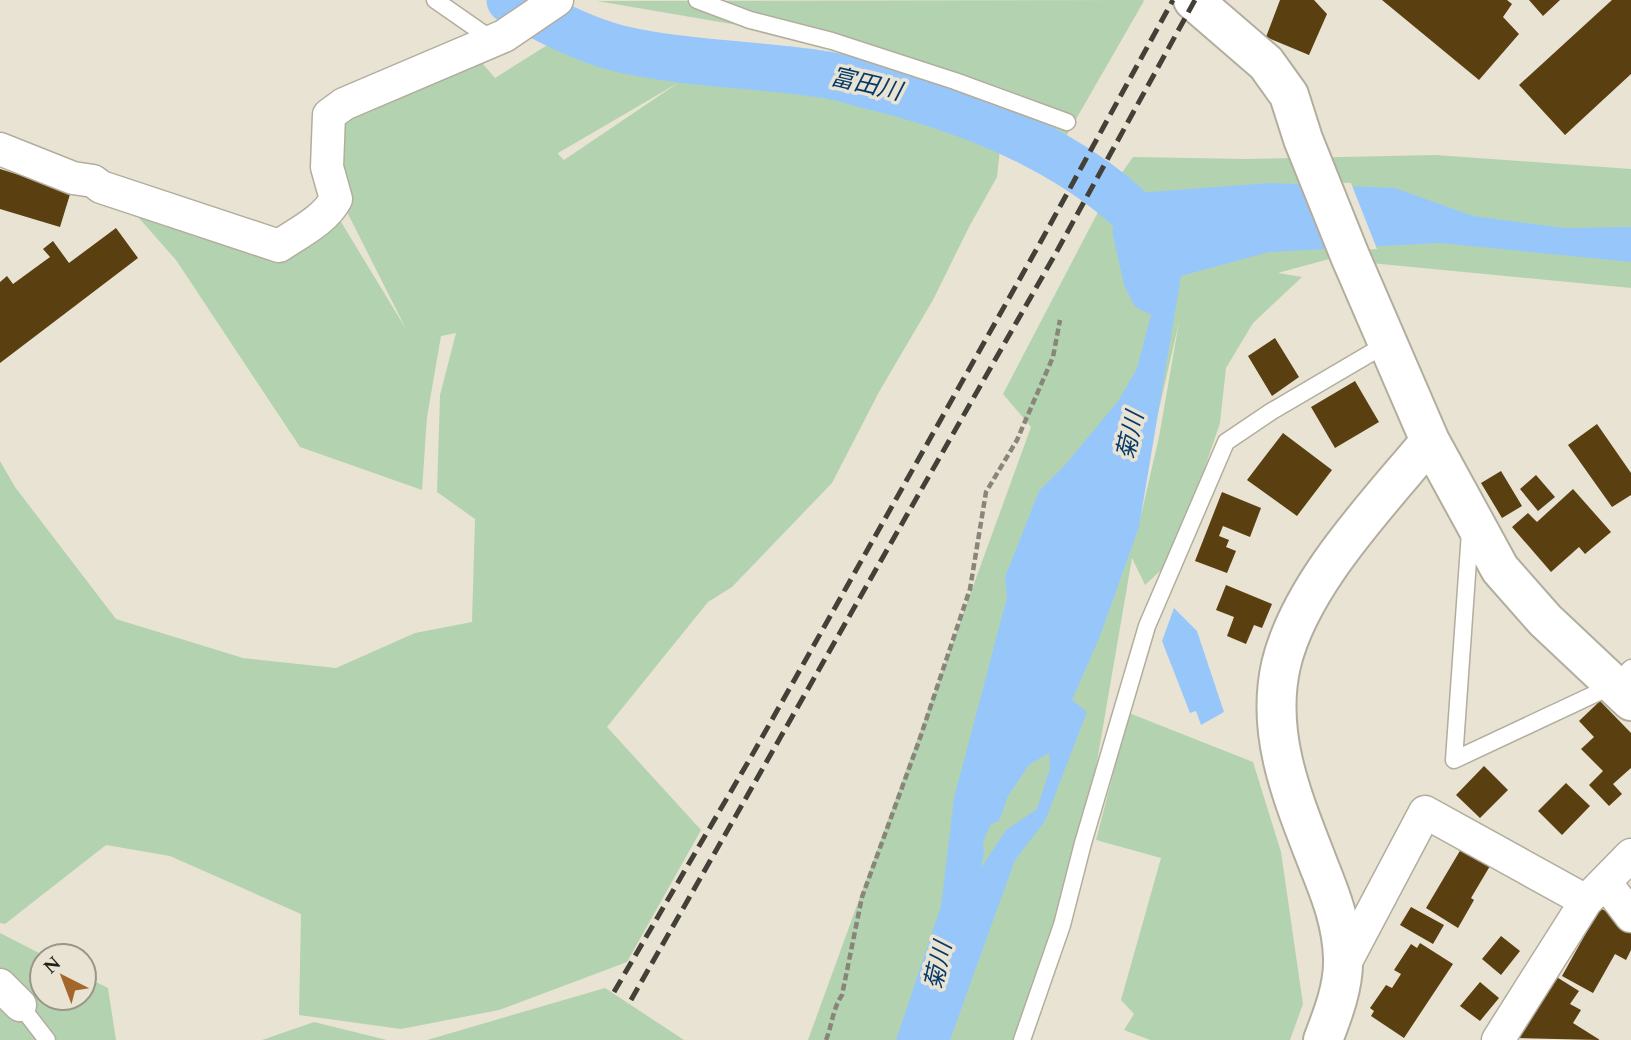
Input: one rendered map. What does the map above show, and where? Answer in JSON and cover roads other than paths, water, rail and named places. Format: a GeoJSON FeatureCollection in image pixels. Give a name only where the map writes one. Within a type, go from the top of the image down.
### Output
{"type":"FeatureCollection","features":[{"type":"Feature","properties":{"kind":"street"},"geometry":{"type":"LineString","coordinates":[[0,149],[73,178],[93,181],[101,187],[279,246],[316,220],[336,199],[327,167],[328,116],[344,104],[499,38],[557,0]]}},
{"type":"Feature","properties":{"kind":"street"},"geometry":{"type":"LineString","coordinates":[[1194,0],[1266,63],[1289,95],[1303,138],[1350,256],[1430,441],[1500,569],[1545,620],[1625,685]]}},
{"type":"Feature","properties":{"kind":"street"},"geometry":{"type":"LineString","coordinates":[[1324,1040],[1338,1000],[1344,959],[1339,915],[1300,817],[1281,757],[1275,720],[1281,665],[1301,613],[1340,550],[1430,441]]}},
{"type":"Feature","properties":{"kind":"street"},"geometry":{"type":"LineString","coordinates":[[1342,969],[1425,812],[1596,891],[1631,916]]}},
{"type":"Feature","properties":{"kind":"street"},"geometry":{"type":"LineString","coordinates":[[1498,1040],[1596,891],[1631,855]]}},
{"type":"Feature","properties":{"kind":"lane"},"geometry":{"type":"LineString","coordinates":[[435,0],[499,38]]}},
{"type":"Feature","properties":{"kind":"lane"},"geometry":{"type":"LineString","coordinates":[[697,0],[750,20],[832,41],[955,81],[1067,122]]}},
{"type":"Feature","properties":{"kind":"lane"},"geometry":{"type":"LineString","coordinates":[[1022,1040],[1062,925],[1083,843],[1147,626],[1226,442],[1272,411],[1388,343]]}},
{"type":"Feature","properties":{"kind":"lane"},"geometry":{"type":"LineString","coordinates":[[1471,519],[1454,760],[1625,685]]}},
{"type":"Feature","properties":{"kind":"lane"},"geometry":{"type":"LineString","coordinates":[[10,995],[47,1040]]}},
{"type":"Feature","properties":{"kind":"water","name":"菊川"},"geometry":{"type":"Polygon","coordinates":[[[1270,183],[1395,188],[1473,216],[1565,228],[1631,227],[1631,262],[1439,243],[1269,252],[1181,276],[1139,527],[1100,636],[1072,700],[1087,712],[1045,821],[1015,860],[950,1040],[896,1040],[941,906],[954,798],[1007,597],[1005,577],[1039,491],[1065,465],[1119,400],[1137,368],[1151,315],[1135,307],[1124,285],[1112,230],[1136,193],[1270,183]],[[1049,753],[1029,765],[1008,796],[999,821],[991,824],[983,842],[981,868],[1006,830],[1037,809],[1050,768],[1049,753]]]}},
{"type":"Feature","properties":{"kind":"water"},"geometry":{"type":"Polygon","coordinates":[[[1174,608],[1197,631],[1224,712],[1201,725],[1196,711],[1190,713],[1162,641],[1174,608]]]}},
{"type":"Feature","properties":{"kind":"waterway","name":"富田川"},"geometry":{"type":"LineString","coordinates":[[510,0],[578,35],[621,49],[671,58],[827,75],[913,97],[996,126],[1074,167],[1110,193],[1142,221],[1170,254]]}},
{"type":"Feature","properties":{"kind":"railway"},"geometry":{"type":"LineString","coordinates":[[614,992],[751,757],[1040,243],[1173,0]]}},
{"type":"Feature","properties":{"kind":"railway"},"geometry":{"type":"LineString","coordinates":[[631,1000],[1057,251],[1195,0]]}}]}
